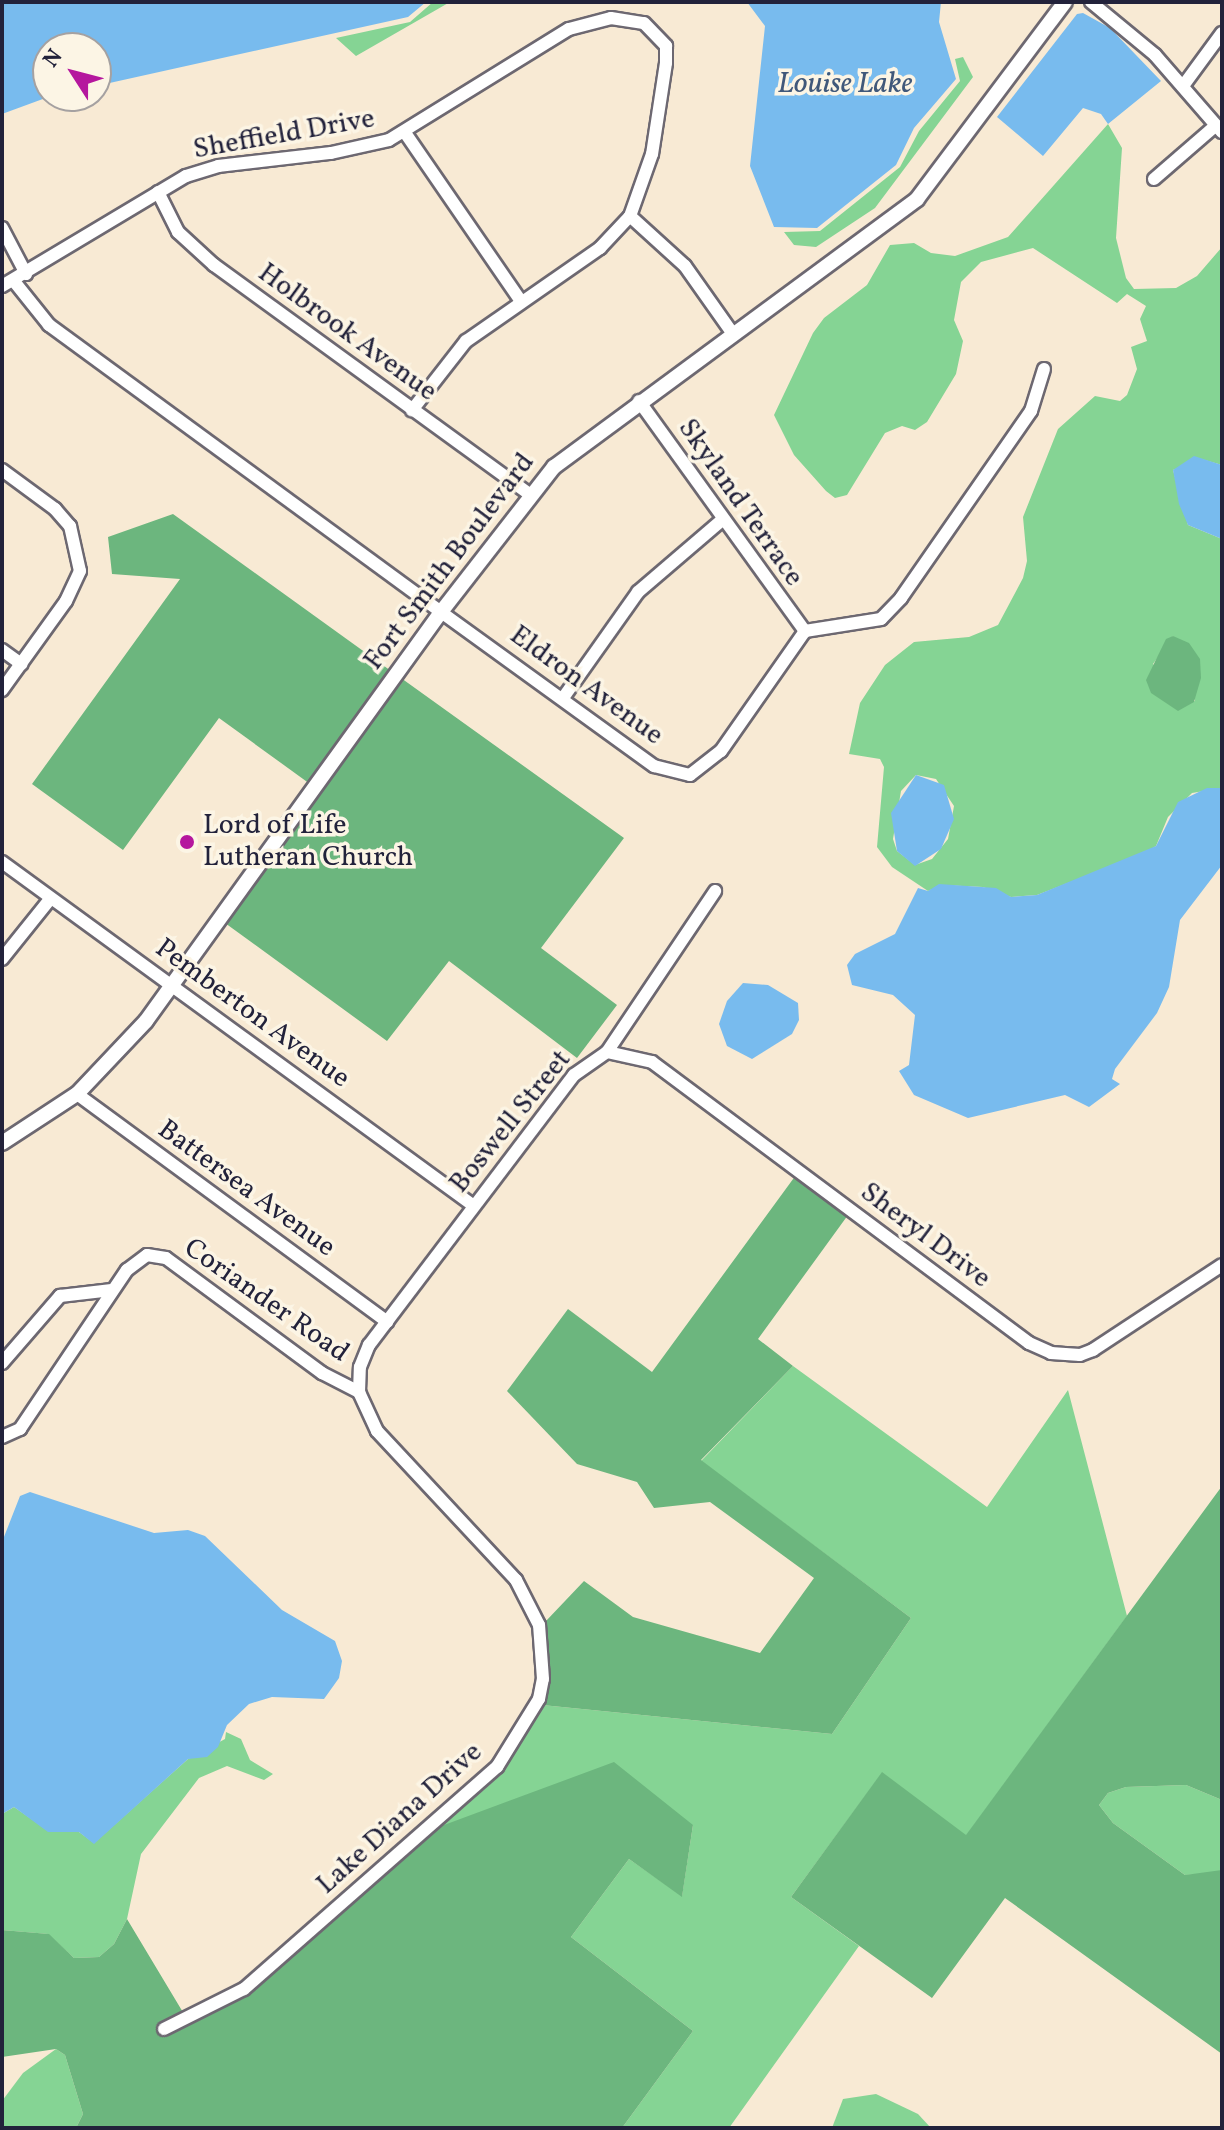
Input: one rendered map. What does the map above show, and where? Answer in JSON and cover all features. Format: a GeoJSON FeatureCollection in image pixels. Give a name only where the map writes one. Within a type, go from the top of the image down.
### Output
{"type":"FeatureCollection","features":[{"type":"Feature","properties":{"kind":"street","name":"Fort Smith Boulevard"},"geometry":{"type":"LineString","coordinates":[[2,1143],[77,1094],[124,1048],[529,494],[580,443],[917,199],[1065,2]]}},
{"type":"Feature","properties":{"kind":"street"},"geometry":{"type":"LineString","coordinates":[[1091,2],[1116,19],[1183,86],[1218,130],[1154,179]]}},
{"type":"Feature","properties":{"kind":"street","name":"Sheffield Drive"},"geometry":{"type":"LineString","coordinates":[[5,285],[158,192],[218,166],[331,153],[406,134],[569,29],[629,17],[656,32],[666,46],[666,63],[652,154],[630,216],[600,248],[520,300],[466,341],[412,410]]}},
{"type":"Feature","properties":{"kind":"street"},"geometry":{"type":"LineString","coordinates":[[1183,86],[1222,33]]}},
{"type":"Feature","properties":{"kind":"street"},"geometry":{"type":"LineString","coordinates":[[406,134],[520,300]]}},
{"type":"Feature","properties":{"kind":"street","name":"Holbrook Avenue"},"geometry":{"type":"LineString","coordinates":[[158,192],[178,232],[214,265],[529,494]]}},
{"type":"Feature","properties":{"kind":"street"},"geometry":{"type":"LineString","coordinates":[[630,216],[685,266],[733,334]]}},
{"type":"Feature","properties":{"kind":"street"},"geometry":{"type":"LineString","coordinates":[[2,228],[26,274]]}},
{"type":"Feature","properties":{"kind":"street","name":"Eldron Avenue"},"geometry":{"type":"LineString","coordinates":[[5,285],[49,325],[654,766],[690,775],[721,751],[805,631]]}},
{"type":"Feature","properties":{"kind":"street"},"geometry":{"type":"LineString","coordinates":[[805,631],[881,619],[901,598],[1031,411],[1044,369]]}},
{"type":"Feature","properties":{"kind":"street","name":"Skyland Terrace"},"geometry":{"type":"LineString","coordinates":[[639,401],[805,631]]}},
{"type":"Feature","properties":{"kind":"street"},"geometry":{"type":"LineString","coordinates":[[2,470],[55,509],[78,544],[80,571],[66,601],[2,690]]}},
{"type":"Feature","properties":{"kind":"street"},"geometry":{"type":"LineString","coordinates":[[563,698],[638,592],[722,520]]}},
{"type":"Feature","properties":{"kind":"street"},"geometry":{"type":"LineString","coordinates":[[2,650],[21,664]]}},
{"type":"Feature","properties":{"kind":"street","name":"Pemberton Avenue"},"geometry":{"type":"LineString","coordinates":[[2,862],[474,1206]]}},
{"type":"Feature","properties":{"kind":"street","name":"Boswell Street"},"geometry":{"type":"LineString","coordinates":[[359,1392],[360,1367],[369,1345],[574,1075],[607,1052],[715,891]]}},
{"type":"Feature","properties":{"kind":"street"},"geometry":{"type":"LineString","coordinates":[[2,959],[50,899]]}},
{"type":"Feature","properties":{"kind":"street","name":"Sheryl Drive"},"geometry":{"type":"LineString","coordinates":[[607,1052],[652,1062],[1029,1343],[1051,1353],[1080,1355],[1093,1350],[1222,1265]]}},
{"type":"Feature","properties":{"kind":"street","name":"Battersea Avenue"},"geometry":{"type":"LineString","coordinates":[[77,1094],[387,1322]]}},
{"type":"Feature","properties":{"kind":"street","name":"Coriander Road"},"geometry":{"type":"LineString","coordinates":[[2,1437],[20,1429],[112,1290],[139,1257],[166,1258],[322,1373],[359,1392]]}},
{"type":"Feature","properties":{"kind":"street"},"geometry":{"type":"LineString","coordinates":[[2,1363],[54,1300],[112,1290]]}},
{"type":"Feature","properties":{"kind":"street","name":"Lake Diana Drive"},"geometry":{"type":"LineString","coordinates":[[164,2029],[244,1989],[497,1767],[539,1699],[543,1674],[539,1625],[516,1580],[377,1431],[359,1392]]}},
{"type":"Feature","properties":{"kind":"green space"},"geometry":{"type":"Polygon","coordinates":[[[433,2],[450,2],[356,56],[336,38],[410,22],[433,2]]]}},
{"type":"Feature","properties":{"kind":"green space"},"geometry":{"type":"Polygon","coordinates":[[[963,57],[973,77],[875,208],[816,247],[794,245],[784,232],[820,231],[900,167],[919,131],[960,81],[955,59],[963,57]]]}},
{"type":"Feature","properties":{"kind":"green space"},"geometry":{"type":"Polygon","coordinates":[[[1108,124],[1122,148],[1116,238],[1126,278],[1134,289],[1176,288],[1197,276],[1222,247],[1222,465],[1201,459],[1173,470],[1188,525],[1222,539],[1222,788],[1192,793],[1168,817],[1156,846],[1143,854],[1037,895],[1011,897],[983,887],[942,885],[928,891],[892,867],[877,847],[884,767],[880,759],[849,754],[860,703],[885,665],[914,642],[969,637],[998,625],[1023,578],[1027,561],[1023,517],[1058,429],[1095,396],[1120,401],[1127,395],[1137,369],[1131,347],[1147,341],[1140,319],[1146,306],[1127,294],[1117,303],[1033,248],[981,262],[961,282],[954,320],[963,341],[956,374],[927,422],[915,430],[902,426],[885,433],[847,495],[835,498],[826,491],[794,455],[774,415],[813,333],[824,318],[867,285],[890,245],[914,243],[931,253],[955,256],[1008,237],[1108,124]],[[1173,636],[1153,664],[1183,704],[1195,701],[1173,636]],[[916,775],[901,791],[893,839],[897,851],[915,865],[932,859],[948,839],[954,806],[936,779],[916,775]]]}},
{"type":"Feature","properties":{"kind":"green space"},"geometry":{"type":"Polygon","coordinates":[[[173,514],[391,671],[310,784],[219,718],[123,850],[32,784],[180,579],[112,574],[108,537],[173,514]]]}},
{"type":"Feature","properties":{"kind":"green space"},"geometry":{"type":"Polygon","coordinates":[[[1173,636],[1189,643],[1200,659],[1201,678],[1194,702],[1178,711],[1151,693],[1146,680],[1166,639],[1173,636]]]}},
{"type":"Feature","properties":{"kind":"green space"},"geometry":{"type":"Polygon","coordinates":[[[401,678],[624,838],[541,948],[617,1005],[577,1058],[449,961],[387,1041],[225,923],[401,678]]]}},
{"type":"Feature","properties":{"kind":"green space"},"geometry":{"type":"Polygon","coordinates":[[[796,1175],[848,1215],[758,1339],[793,1366],[701,1460],[911,1618],[832,1734],[542,1705],[549,1679],[546,1621],[584,1581],[633,1617],[760,1653],[814,1578],[710,1502],[654,1508],[637,1482],[577,1464],[507,1391],[568,1309],[652,1372],[796,1175]]]}},
{"type":"Feature","properties":{"kind":"green space"},"geometry":{"type":"Polygon","coordinates":[[[793,1366],[987,1507],[1068,1390],[1127,1616],[966,1836],[882,1773],[791,1897],[859,1946],[729,2128],[622,2128],[693,2031],[571,1937],[629,1859],[682,1896],[693,1825],[436,1828],[502,1771],[542,1705],[832,1734],[911,1618],[701,1461],[793,1366]]]}},
{"type":"Feature","properties":{"kind":"green space"},"geometry":{"type":"Polygon","coordinates":[[[1222,1486],[1222,1800],[1186,1785],[1126,1787],[1108,1793],[1099,1805],[1113,1823],[1185,1875],[1222,1870],[1222,2054],[1005,1898],[932,1998],[791,1897],[882,1772],[966,1835],[1222,1486]]]}},
{"type":"Feature","properties":{"kind":"green space"},"geometry":{"type":"Polygon","coordinates":[[[226,1732],[241,1739],[250,1760],[273,1774],[264,1780],[227,1766],[199,1778],[141,1854],[127,1919],[114,1944],[99,1957],[74,1958],[48,1934],[2,1930],[2,1814],[14,1807],[43,1827],[79,1832],[94,1843],[188,1759],[225,1739],[226,1732]]]}},
{"type":"Feature","properties":{"kind":"green space"},"geometry":{"type":"Polygon","coordinates":[[[614,1762],[693,1825],[682,1897],[629,1859],[571,1937],[693,2031],[622,2128],[76,2128],[83,2114],[65,2055],[56,2049],[2,2057],[2,1930],[49,1934],[74,1958],[99,1957],[114,1944],[127,1919],[184,2014],[156,2026],[162,2036],[248,1993],[436,1828],[614,1762]]]}},
{"type":"Feature","properties":{"kind":"green space"},"geometry":{"type":"Polygon","coordinates":[[[1186,1785],[1222,1800],[1222,1870],[1212,1874],[1185,1875],[1113,1823],[1099,1805],[1108,1793],[1126,1787],[1186,1785]]]}},
{"type":"Feature","properties":{"kind":"green space"},"geometry":{"type":"Polygon","coordinates":[[[56,2049],[65,2055],[83,2114],[76,2128],[2,2128],[2,2101],[23,2073],[56,2049]]]}},
{"type":"Feature","properties":{"kind":"green space"},"geometry":{"type":"Polygon","coordinates":[[[876,2094],[918,2114],[931,2128],[832,2128],[843,2099],[876,2094]]]}},
{"type":"Feature","properties":{"kind":"water"},"geometry":{"type":"Polygon","coordinates":[[[2,2],[426,2],[408,17],[112,82],[112,32],[32,32],[32,103],[2,114],[2,2]]]}},
{"type":"Feature","properties":{"kind":"water","name":"Louise Lake"},"geometry":{"type":"Polygon","coordinates":[[[747,2],[941,2],[939,22],[956,79],[914,128],[896,165],[817,228],[774,227],[750,166],[765,26],[747,2]]]}},
{"type":"Feature","properties":{"kind":"water"},"geometry":{"type":"Polygon","coordinates":[[[1083,13],[1110,28],[1161,81],[1108,124],[1101,114],[1083,108],[1043,156],[997,117],[1077,14],[1083,13]]]}},
{"type":"Feature","properties":{"kind":"water"},"geometry":{"type":"Polygon","coordinates":[[[1194,456],[1222,465],[1222,539],[1188,525],[1179,504],[1173,470],[1194,456]]]}},
{"type":"Feature","properties":{"kind":"water"},"geometry":{"type":"Polygon","coordinates":[[[916,775],[944,785],[954,819],[941,849],[915,866],[897,851],[891,813],[916,775]]]}},
{"type":"Feature","properties":{"kind":"water"},"geometry":{"type":"Polygon","coordinates":[[[1207,788],[1222,788],[1222,865],[1180,920],[1169,987],[1157,1013],[1115,1069],[1112,1079],[1120,1084],[1089,1107],[1065,1095],[968,1118],[914,1095],[899,1071],[909,1065],[915,1015],[893,995],[852,985],[847,965],[855,954],[895,934],[918,888],[928,891],[939,884],[996,888],[1011,897],[1037,895],[1156,846],[1178,802],[1207,788]]]}},
{"type":"Feature","properties":{"kind":"water"},"geometry":{"type":"Polygon","coordinates":[[[743,983],[768,985],[798,1003],[799,1020],[792,1034],[752,1059],[727,1046],[719,1024],[727,1001],[743,983]]]}},
{"type":"Feature","properties":{"kind":"water"},"geometry":{"type":"Polygon","coordinates":[[[30,1492],[154,1533],[188,1530],[205,1536],[282,1610],[335,1641],[342,1661],[339,1678],[324,1699],[272,1697],[249,1704],[227,1725],[218,1747],[207,1757],[188,1759],[94,1844],[79,1832],[48,1832],[14,1807],[2,1814],[2,1542],[20,1496],[30,1492]]]}},
{"type":"Feature","properties":{"kind":"place","name":"Lord of Life Lutheran Church"},"geometry":{"type":"Point","coordinates":[187,842]}}]}
